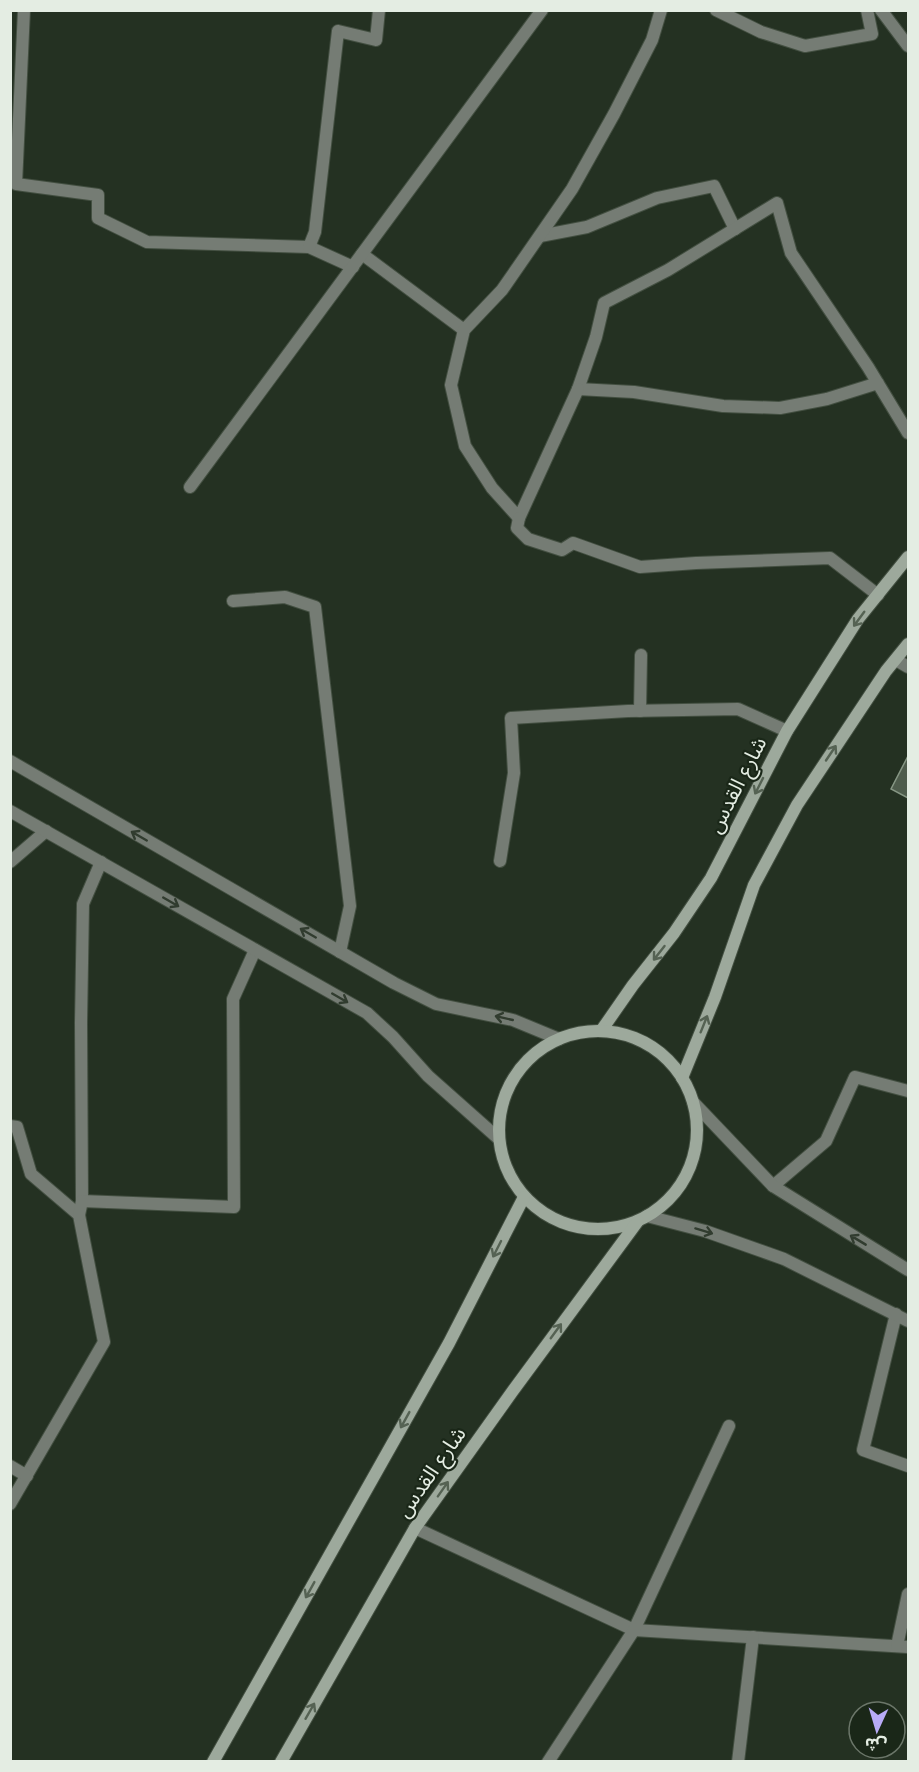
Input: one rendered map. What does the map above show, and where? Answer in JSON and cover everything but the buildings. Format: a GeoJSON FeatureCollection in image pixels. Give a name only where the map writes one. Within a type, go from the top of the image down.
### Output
{"type":"FeatureCollection","features":[{"type":"Feature","properties":{"kind":"main road","name":"شارع القدس"},"geometry":{"type":"LineString","coordinates":[[601,1031],[633,985],[674,933],[711,878],[787,731],[858,619],[909,557]]}},
{"type":"Feature","properties":{"kind":"main road"},"geometry":{"type":"LineString","coordinates":[[682,1078],[715,997],[754,885],[797,805],[909,644]]}},
{"type":"Feature","properties":{"kind":"main road"},"geometry":{"type":"LineString","coordinates":[[601,1031],[625,1035],[647,1044],[667,1059],[682,1078],[693,1102],[697,1128],[694,1154],[684,1178],[668,1200],[643,1218],[614,1227],[589,1228],[565,1223],[543,1212],[524,1197],[511,1179],[503,1160],[499,1139],[500,1114],[506,1090],[531,1057],[559,1039],[572,1034],[601,1031]]}},
{"type":"Feature","properties":{"kind":"main road","name":"شارع القدس"},"geometry":{"type":"LineString","coordinates":[[213,1761],[449,1343],[524,1197]]}},
{"type":"Feature","properties":{"kind":"main road","name":"شارع القدس"},"geometry":{"type":"LineString","coordinates":[[281,1761],[415,1528],[512,1392],[643,1218]]}},
{"type":"Feature","properties":{"kind":"street"},"geometry":{"type":"LineString","coordinates":[[24,10],[16,184],[98,195],[98,218],[147,242],[309,247],[353,267]]}},
{"type":"Feature","properties":{"kind":"street"},"geometry":{"type":"LineString","coordinates":[[309,247],[315,232],[338,31],[376,40],[379,10]]}},
{"type":"Feature","properties":{"kind":"street"},"geometry":{"type":"LineString","coordinates":[[190,487],[542,10]]}},
{"type":"Feature","properties":{"kind":"street"},"geometry":{"type":"LineString","coordinates":[[519,518],[492,488],[465,446],[451,385],[464,330],[502,290],[572,189],[652,40],[661,10]]}},
{"type":"Feature","properties":{"kind":"street"},"geometry":{"type":"LineString","coordinates":[[716,10],[761,32],[805,46],[872,34],[867,10]]}},
{"type":"Feature","properties":{"kind":"street"},"geometry":{"type":"LineString","coordinates":[[881,10],[909,46]]}},
{"type":"Feature","properties":{"kind":"street"},"geometry":{"type":"LineString","coordinates":[[540,236],[587,227],[657,198],[714,186],[735,229]]}},
{"type":"Feature","properties":{"kind":"street"},"geometry":{"type":"LineString","coordinates":[[878,595],[830,558],[696,562],[640,567],[573,543],[562,550],[528,539],[517,528],[519,518],[578,388],[596,337],[604,303],[668,270],[777,203],[791,253],[909,433]]}},
{"type":"Feature","properties":{"kind":"street"},"geometry":{"type":"LineString","coordinates":[[362,254],[464,330]]}},
{"type":"Feature","properties":{"kind":"street"},"geometry":{"type":"LineString","coordinates":[[578,388],[634,392],[723,406],[780,408],[827,399],[878,383]]}},
{"type":"Feature","properties":{"kind":"street"},"geometry":{"type":"LineString","coordinates":[[233,601],[285,597],[315,606],[350,906],[340,952]]}},
{"type":"Feature","properties":{"kind":"street"},"geometry":{"type":"LineString","coordinates":[[640,711],[641,655]]}},
{"type":"Feature","properties":{"kind":"street"},"geometry":{"type":"LineString","coordinates":[[896,660],[909,667]]}},
{"type":"Feature","properties":{"kind":"street"},"geometry":{"type":"LineString","coordinates":[[500,861],[514,773],[511,718],[640,711],[738,709],[787,731]]}},
{"type":"Feature","properties":{"kind":"street"},"geometry":{"type":"LineString","coordinates":[[10,761],[394,983],[436,1004],[513,1020],[559,1039]]}},
{"type":"Feature","properties":{"kind":"street"},"geometry":{"type":"LineString","coordinates":[[10,811],[367,1013],[429,1076],[499,1139]]}},
{"type":"Feature","properties":{"kind":"street"},"geometry":{"type":"LineString","coordinates":[[10,862],[46,831]]}},
{"type":"Feature","properties":{"kind":"street"},"geometry":{"type":"LineString","coordinates":[[10,1504],[104,1342],[79,1215],[82,1201],[81,1023],[84,904],[101,862]]}},
{"type":"Feature","properties":{"kind":"street"},"geometry":{"type":"LineString","coordinates":[[82,1201],[234,1207],[233,999],[255,950]]}},
{"type":"Feature","properties":{"kind":"street"},"geometry":{"type":"LineString","coordinates":[[773,1186],[826,1141],[855,1077],[909,1091]]}},
{"type":"Feature","properties":{"kind":"street"},"geometry":{"type":"LineString","coordinates":[[693,1102],[773,1186],[909,1270]]}},
{"type":"Feature","properties":{"kind":"street"},"geometry":{"type":"LineString","coordinates":[[10,1126],[17,1127],[31,1174],[79,1215]]}},
{"type":"Feature","properties":{"kind":"street"},"geometry":{"type":"LineString","coordinates":[[643,1218],[705,1231],[784,1259],[909,1321]]}},
{"type":"Feature","properties":{"kind":"street"},"geometry":{"type":"LineString","coordinates":[[896,1314],[863,1450],[909,1466]]}},
{"type":"Feature","properties":{"kind":"street"},"geometry":{"type":"LineString","coordinates":[[548,1761],[634,1630],[729,1425]]}},
{"type":"Feature","properties":{"kind":"street"},"geometry":{"type":"LineString","coordinates":[[10,1466],[27,1476]]}},
{"type":"Feature","properties":{"kind":"street"},"geometry":{"type":"LineString","coordinates":[[415,1528],[634,1630],[903,1647],[909,1594]]}},
{"type":"Feature","properties":{"kind":"street"},"geometry":{"type":"LineString","coordinates":[[738,1761],[753,1637]]}}]}
